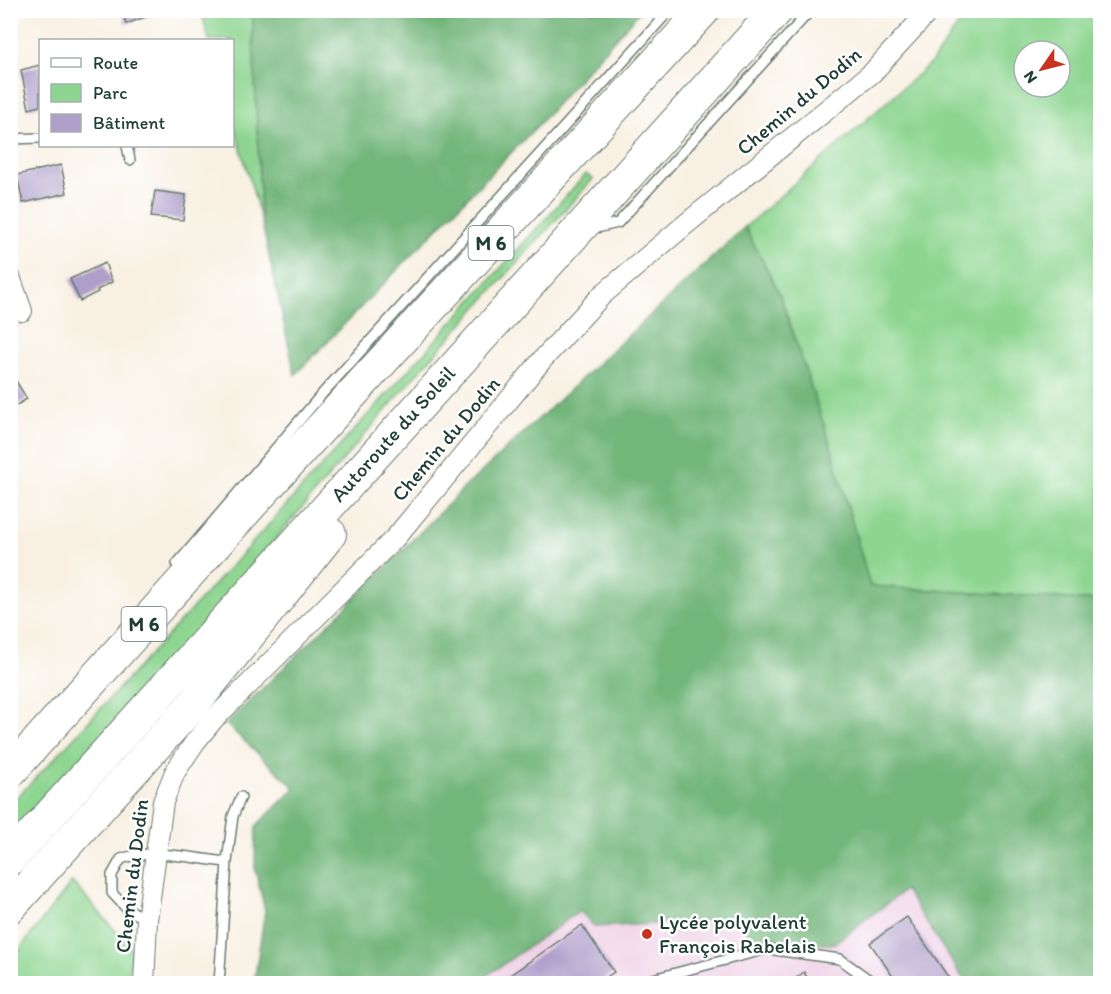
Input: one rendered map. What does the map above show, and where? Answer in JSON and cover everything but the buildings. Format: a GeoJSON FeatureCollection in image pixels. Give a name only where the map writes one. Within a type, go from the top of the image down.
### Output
{"type":"FeatureCollection","features":[{"type":"Feature","properties":{"kind":"highway","name":"M 6"},"geometry":{"type":"LineString","coordinates":[[10,772],[278,475],[704,10]]}},
{"type":"Feature","properties":{"kind":"highway","name":"Autoroute du Soleil"},"geometry":{"type":"LineString","coordinates":[[10,859],[777,10]]}},
{"type":"Feature","properties":{"kind":"highway"},"geometry":{"type":"LineString","coordinates":[[10,908],[197,700],[384,466],[430,393]]}},
{"type":"Feature","properties":{"kind":"highway"},"geometry":{"type":"LineString","coordinates":[[10,740],[278,475]]}},
{"type":"Feature","properties":{"kind":"street","name":"Chemin du Dodin"},"geometry":{"type":"LineString","coordinates":[[144,984],[147,920],[163,802],[175,772],[195,742],[213,720],[396,537],[550,352],[602,295],[872,74],[930,10]]}},
{"type":"Feature","properties":{"kind":"street"},"geometry":{"type":"LineString","coordinates":[[10,277],[22,311]]}},
{"type":"Feature","properties":{"kind":"lane"},"geometry":{"type":"LineString","coordinates":[[168,574],[322,394],[670,10]]}},
{"type":"Feature","properties":{"kind":"lane"},"geometry":{"type":"LineString","coordinates":[[575,232],[618,223],[812,10]]}},
{"type":"Feature","properties":{"kind":"lane"},"geometry":{"type":"LineString","coordinates":[[10,139],[39,138]]}},
{"type":"Feature","properties":{"kind":"lane"},"geometry":{"type":"LineString","coordinates":[[127,147],[130,160]]}},
{"type":"Feature","properties":{"kind":"lane"},"geometry":{"type":"LineString","coordinates":[[219,984],[227,862],[233,816],[241,797]]}},
{"type":"Feature","properties":{"kind":"lane"},"geometry":{"type":"LineString","coordinates":[[147,920],[126,908],[112,893],[112,875],[121,859],[134,854],[155,854],[227,862]]}},
{"type":"Feature","properties":{"kind":"lane"},"geometry":{"type":"LineString","coordinates":[[645,984],[649,980],[767,949],[840,959],[875,984]]}},
{"type":"Feature","properties":{"kind":"shaded area","name":"Lycée polyvalent François Rabelais"},"geometry":{"type":"Polygon","coordinates":[[[905,890],[966,983],[476,984],[580,911],[596,927],[744,919],[832,944],[905,890]]]}},
{"type":"Feature","properties":{"kind":"green space"},"geometry":{"type":"Polygon","coordinates":[[[252,10],[640,11],[538,125],[295,375],[261,219],[252,10]]]}},
{"type":"Feature","properties":{"kind":"green space"},"geometry":{"type":"Polygon","coordinates":[[[201,11],[252,11],[261,219],[234,124],[234,39],[209,39],[201,11]]]}},
{"type":"Feature","properties":{"kind":"green space"},"geometry":{"type":"Polygon","coordinates":[[[968,11],[1100,11],[1100,601],[870,586],[831,446],[780,295],[745,227],[932,62],[968,11]]]}},
{"type":"Feature","properties":{"kind":"green space"},"geometry":{"type":"Polygon","coordinates":[[[586,174],[593,179],[415,376],[164,669],[11,839],[11,803],[233,564],[586,174]]]}},
{"type":"Feature","properties":{"kind":"green space"},"geometry":{"type":"Polygon","coordinates":[[[745,227],[780,295],[831,446],[870,586],[1100,601],[1100,983],[966,983],[905,890],[833,944],[749,941],[744,919],[595,927],[580,911],[476,983],[254,983],[265,910],[255,869],[256,826],[295,788],[226,724],[464,488],[745,227]]]}},
{"type":"Feature","properties":{"kind":"green space"},"geometry":{"type":"Polygon","coordinates":[[[72,882],[132,949],[127,983],[11,983],[11,960],[72,882]]]}},
{"type":"Feature","properties":{"kind":"place","name":"Lycée polyvalent François Rabelais"},"geometry":{"type":"Point","coordinates":[647,934]}}]}
